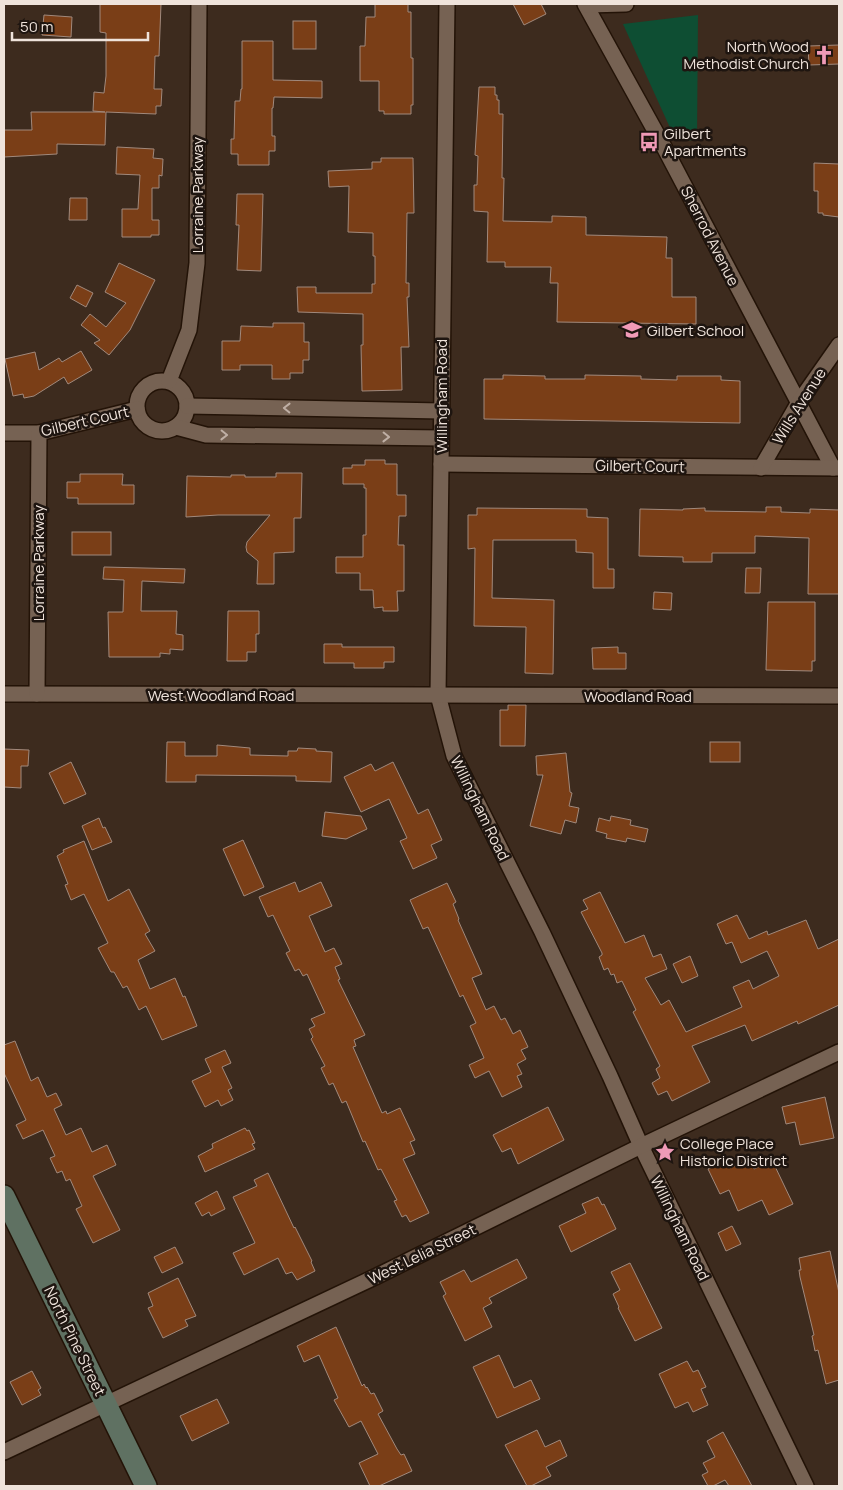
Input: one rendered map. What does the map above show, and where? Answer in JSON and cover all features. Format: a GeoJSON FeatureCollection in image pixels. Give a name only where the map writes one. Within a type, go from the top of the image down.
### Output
{"type":"FeatureCollection","features":[{"type":"Feature","properties":{"kind":"main road","name":"North Pine Street"},"geometry":{"type":"LineString","coordinates":[[4,1196],[146,1486]]}},
{"type":"Feature","properties":{"kind":"street","name":"Lorraine Parkway"},"geometry":{"type":"LineString","coordinates":[[170,381],[189,330],[197,263],[199,4]]}},
{"type":"Feature","properties":{"kind":"street","name":"Willingham Road"},"geometry":{"type":"LineString","coordinates":[[447,4],[438,695],[454,756],[546,941],[610,1076],[640,1146],[806,1486]]}},
{"type":"Feature","properties":{"kind":"street"},"geometry":{"type":"LineString","coordinates":[[585,4],[626,4]]}},
{"type":"Feature","properties":{"kind":"street","name":"Sherrod Avenue"},"geometry":{"type":"LineString","coordinates":[[585,4],[836,468]]}},
{"type":"Feature","properties":{"kind":"street","name":"Wills Avenue"},"geometry":{"type":"LineString","coordinates":[[761,468],[799,402],[839,345]]}},
{"type":"Feature","properties":{"kind":"street"},"geometry":{"type":"LineString","coordinates":[[161,380],[170,381],[177,385],[183,391],[188,406],[182,422],[176,427],[160,431],[152,429],[139,417],[137,401],[145,386],[161,380]]}},
{"type":"Feature","properties":{"kind":"street"},"geometry":{"type":"LineString","coordinates":[[188,406],[441,411]]}},
{"type":"Feature","properties":{"kind":"street"},"geometry":{"type":"LineString","coordinates":[[316,408],[317,436]]}},
{"type":"Feature","properties":{"kind":"street","name":"Gilbert Court"},"geometry":{"type":"LineString","coordinates":[[4,433],[40,432],[137,410]]}},
{"type":"Feature","properties":{"kind":"street"},"geometry":{"type":"LineString","coordinates":[[176,427],[206,435],[441,438]]}},
{"type":"Feature","properties":{"kind":"street","name":"Lorraine Parkway"},"geometry":{"type":"LineString","coordinates":[[37,694],[40,432]]}},
{"type":"Feature","properties":{"kind":"street","name":"Gilbert Court"},"geometry":{"type":"LineString","coordinates":[[441,464],[836,468]]}},
{"type":"Feature","properties":{"kind":"street","name":"West Woodland Road"},"geometry":{"type":"LineString","coordinates":[[4,694],[438,695]]}},
{"type":"Feature","properties":{"kind":"street","name":"Woodland Road"},"geometry":{"type":"LineString","coordinates":[[438,695],[839,696]]}},
{"type":"Feature","properties":{"kind":"street","name":"West Lelia Street"},"geometry":{"type":"LineString","coordinates":[[4,1452],[377,1276],[640,1146],[839,1052]]}},
{"type":"Feature","properties":{"kind":"green space"},"geometry":{"type":"Polygon","coordinates":[[[698,15],[697,140],[676,141],[623,24],[698,15]]]}},
{"type":"Feature","properties":{"kind":"building"},"geometry":{"type":"Polygon","coordinates":[[[100,4],[161,4],[159,56],[155,56],[154,89],[162,89],[161,106],[156,106],[156,114],[106,112],[105,145],[57,144],[57,154],[4,157],[4,130],[32,130],[31,112],[105,112],[93,111],[94,92],[104,93],[106,76],[106,33],[100,32],[100,4]]]}},
{"type":"Feature","properties":{"kind":"building"},"geometry":{"type":"Polygon","coordinates":[[[375,4],[408,4],[408,12],[411,12],[413,105],[411,105],[411,114],[384,114],[384,111],[379,111],[379,81],[360,81],[360,46],[365,46],[366,17],[375,17],[375,4]]]}},
{"type":"Feature","properties":{"kind":"building"},"geometry":{"type":"Polygon","coordinates":[[[513,4],[541,4],[546,14],[524,25],[513,4]]]}},
{"type":"Feature","properties":{"kind":"building"},"geometry":{"type":"Polygon","coordinates":[[[44,15],[72,17],[71,37],[42,35],[44,15]]]}},
{"type":"Feature","properties":{"kind":"building"},"geometry":{"type":"Polygon","coordinates":[[[293,21],[316,21],[316,49],[293,49],[293,21]]]}},
{"type":"Feature","properties":{"kind":"building"},"geometry":{"type":"Polygon","coordinates":[[[242,41],[273,41],[273,80],[322,81],[322,98],[274,97],[272,136],[275,136],[275,151],[269,151],[269,165],[238,165],[238,154],[231,154],[231,139],[234,139],[235,101],[240,101],[242,89],[242,41]]]}},
{"type":"Feature","properties":{"kind":"building","name":"North Wood Methodist Church"},"geometry":{"type":"Polygon","coordinates":[[[839,45],[839,64],[809,65],[808,46],[839,45]]]}},
{"type":"Feature","properties":{"kind":"building"},"geometry":{"type":"Polygon","coordinates":[[[479,87],[495,87],[495,95],[497,95],[497,100],[499,100],[499,114],[503,114],[503,221],[552,222],[552,216],[586,217],[586,235],[667,237],[666,258],[672,258],[672,297],[696,297],[696,324],[557,322],[558,283],[550,283],[551,267],[505,267],[505,262],[487,262],[488,212],[474,211],[474,185],[477,185],[478,156],[475,155],[479,87]]]}},
{"type":"Feature","properties":{"kind":"building"},"geometry":{"type":"Polygon","coordinates":[[[117,147],[154,149],[153,158],[163,159],[162,176],[159,175],[159,188],[152,188],[152,220],[159,220],[159,235],[151,235],[151,237],[122,237],[122,209],[138,209],[140,175],[116,174],[117,147]]]}},
{"type":"Feature","properties":{"kind":"building"},"geometry":{"type":"Polygon","coordinates":[[[381,158],[413,158],[414,213],[407,213],[406,283],[409,283],[409,297],[407,297],[409,347],[401,347],[402,390],[362,391],[361,345],[363,345],[363,314],[298,312],[297,287],[316,287],[316,293],[372,293],[372,284],[375,284],[373,233],[348,232],[349,186],[329,187],[328,171],[372,169],[372,162],[381,162],[381,158]]]}},
{"type":"Feature","properties":{"kind":"building"},"geometry":{"type":"Polygon","coordinates":[[[814,163],[839,164],[839,217],[818,213],[818,191],[814,191],[814,163]]]}},
{"type":"Feature","properties":{"kind":"building"},"geometry":{"type":"Polygon","coordinates":[[[237,194],[263,194],[261,271],[237,270],[239,225],[236,225],[237,194]]]}},
{"type":"Feature","properties":{"kind":"building"},"geometry":{"type":"Polygon","coordinates":[[[70,198],[87,198],[87,220],[69,220],[70,198]]]}},
{"type":"Feature","properties":{"kind":"building"},"geometry":{"type":"Polygon","coordinates":[[[119,263],[155,280],[130,330],[109,355],[94,343],[100,340],[81,325],[90,314],[106,327],[126,303],[105,292],[119,263]]]}},
{"type":"Feature","properties":{"kind":"building"},"geometry":{"type":"Polygon","coordinates":[[[77,285],[93,293],[86,307],[70,298],[77,285]]]}},
{"type":"Feature","properties":{"kind":"building"},"geometry":{"type":"Polygon","coordinates":[[[273,323],[304,323],[304,342],[309,342],[309,360],[303,360],[303,373],[290,373],[290,379],[272,379],[272,365],[240,365],[240,370],[222,370],[222,341],[240,341],[241,326],[273,327],[273,323]]]}},
{"type":"Feature","properties":{"kind":"building"},"geometry":{"type":"Polygon","coordinates":[[[81,351],[92,370],[68,384],[64,377],[34,396],[24,398],[23,394],[13,396],[5,359],[35,352],[39,370],[59,358],[62,362],[81,351]]]}},
{"type":"Feature","properties":{"kind":"building"},"geometry":{"type":"Polygon","coordinates":[[[503,375],[545,376],[545,379],[585,379],[585,375],[641,376],[641,379],[677,380],[677,376],[721,376],[721,380],[740,381],[740,423],[484,419],[484,379],[503,379],[503,375]]]}},
{"type":"Feature","properties":{"kind":"building"},"geometry":{"type":"Polygon","coordinates":[[[365,460],[385,460],[385,464],[397,464],[397,495],[406,495],[406,516],[399,516],[398,545],[404,545],[404,591],[397,591],[398,611],[383,611],[383,607],[374,608],[373,590],[360,590],[360,573],[336,573],[336,557],[363,557],[363,535],[366,535],[366,488],[364,488],[364,484],[343,484],[343,468],[352,468],[352,465],[365,465],[365,460]]]}},
{"type":"Feature","properties":{"kind":"building"},"geometry":{"type":"Polygon","coordinates":[[[276,473],[302,473],[301,518],[294,518],[294,552],[274,553],[274,584],[257,584],[258,561],[247,552],[246,547],[247,542],[270,515],[186,517],[187,476],[231,477],[231,475],[245,475],[245,477],[276,477],[276,473]]]}},
{"type":"Feature","properties":{"kind":"building"},"geometry":{"type":"Polygon","coordinates":[[[80,474],[123,474],[122,485],[134,485],[134,504],[78,504],[78,498],[67,498],[67,482],[80,482],[80,474]]]}},
{"type":"Feature","properties":{"kind":"building"},"geometry":{"type":"Polygon","coordinates":[[[766,507],[781,507],[781,512],[810,513],[810,509],[839,510],[839,594],[808,594],[809,538],[755,536],[755,553],[712,553],[712,562],[683,562],[683,557],[639,556],[640,509],[683,510],[705,508],[705,511],[766,512],[766,507]]]}},
{"type":"Feature","properties":{"kind":"building"},"geometry":{"type":"Polygon","coordinates":[[[477,508],[587,509],[587,517],[608,518],[608,569],[614,569],[614,588],[593,588],[593,553],[576,552],[576,540],[493,540],[492,598],[554,600],[553,674],[525,673],[526,627],[474,626],[475,548],[468,549],[468,515],[477,515],[477,508]]]}},
{"type":"Feature","properties":{"kind":"building"},"geometry":{"type":"Polygon","coordinates":[[[72,532],[111,532],[111,555],[72,555],[72,532]]]}},
{"type":"Feature","properties":{"kind":"building"},"geometry":{"type":"Polygon","coordinates":[[[104,567],[185,569],[184,583],[142,581],[141,611],[177,611],[176,634],[183,635],[183,650],[170,649],[170,654],[160,653],[160,657],[109,657],[108,612],[123,612],[124,580],[103,579],[104,567]]]}},
{"type":"Feature","properties":{"kind":"building"},"geometry":{"type":"Polygon","coordinates":[[[746,568],[761,568],[760,593],[745,593],[746,568]]]}},
{"type":"Feature","properties":{"kind":"building"},"geometry":{"type":"Polygon","coordinates":[[[654,592],[672,593],[671,610],[653,609],[654,592]]]}},
{"type":"Feature","properties":{"kind":"building"},"geometry":{"type":"Polygon","coordinates":[[[768,602],[815,602],[815,661],[812,661],[812,671],[766,670],[768,602]]]}},
{"type":"Feature","properties":{"kind":"building"},"geometry":{"type":"Polygon","coordinates":[[[228,611],[259,611],[259,634],[256,634],[256,652],[247,652],[247,661],[227,661],[228,611]]]}},
{"type":"Feature","properties":{"kind":"building"},"geometry":{"type":"Polygon","coordinates":[[[324,644],[342,644],[342,647],[394,647],[394,662],[384,662],[384,668],[354,668],[354,663],[324,663],[324,644]]]}},
{"type":"Feature","properties":{"kind":"building"},"geometry":{"type":"Polygon","coordinates":[[[618,647],[618,653],[626,653],[626,669],[593,669],[592,648],[618,647]]]}},
{"type":"Feature","properties":{"kind":"building"},"geometry":{"type":"Polygon","coordinates":[[[508,705],[526,705],[525,746],[500,746],[500,710],[508,710],[508,705]]]}},
{"type":"Feature","properties":{"kind":"building"},"geometry":{"type":"Polygon","coordinates":[[[167,742],[185,742],[185,756],[217,756],[217,745],[250,748],[250,755],[288,756],[288,751],[297,751],[298,748],[332,752],[331,782],[296,781],[296,776],[196,775],[196,782],[166,782],[167,742]]]}},
{"type":"Feature","properties":{"kind":"building"},"geometry":{"type":"Polygon","coordinates":[[[710,742],[740,742],[740,762],[710,762],[710,742]]]}},
{"type":"Feature","properties":{"kind":"building"},"geometry":{"type":"Polygon","coordinates":[[[4,749],[29,750],[28,766],[21,766],[21,788],[4,787],[4,749]]]}},
{"type":"Feature","properties":{"kind":"building"},"geometry":{"type":"Polygon","coordinates":[[[566,753],[570,792],[572,793],[569,806],[579,808],[576,823],[565,820],[561,834],[530,826],[543,775],[537,775],[536,756],[566,753]]]}},
{"type":"Feature","properties":{"kind":"building"},"geometry":{"type":"Polygon","coordinates":[[[71,762],[86,794],[64,804],[49,773],[71,762]]]}},
{"type":"Feature","properties":{"kind":"building"},"geometry":{"type":"Polygon","coordinates":[[[393,762],[418,814],[428,809],[442,840],[431,845],[437,858],[413,869],[400,841],[407,838],[389,799],[361,812],[344,777],[371,764],[375,771],[393,762]]]}},
{"type":"Feature","properties":{"kind":"building"},"geometry":{"type":"Polygon","coordinates":[[[325,812],[361,816],[367,829],[346,839],[322,836],[325,812]]]}},
{"type":"Feature","properties":{"kind":"building"},"geometry":{"type":"Polygon","coordinates":[[[611,816],[631,820],[630,825],[648,829],[645,842],[627,838],[626,842],[606,838],[607,834],[596,831],[599,818],[610,821],[611,816]]]}},
{"type":"Feature","properties":{"kind":"building"},"geometry":{"type":"Polygon","coordinates":[[[99,818],[112,842],[92,850],[82,826],[99,818]]]}},
{"type":"Feature","properties":{"kind":"building"},"geometry":{"type":"Polygon","coordinates":[[[243,840],[264,887],[244,896],[223,849],[243,840]]]}},
{"type":"Feature","properties":{"kind":"building"},"geometry":{"type":"Polygon","coordinates":[[[84,841],[108,901],[129,889],[150,931],[145,934],[155,951],[138,960],[150,989],[175,978],[183,997],[185,996],[197,1026],[162,1040],[146,1006],[139,1010],[127,986],[123,988],[114,972],[111,972],[98,948],[108,943],[84,894],[71,900],[65,885],[68,884],[57,856],[64,852],[63,850],[84,841]]]}},
{"type":"Feature","properties":{"kind":"building"},"geometry":{"type":"Polygon","coordinates":[[[295,882],[299,892],[321,882],[332,906],[309,916],[325,952],[334,948],[342,964],[335,967],[340,979],[338,980],[365,1035],[354,1040],[356,1046],[353,1047],[382,1113],[386,1111],[387,1114],[400,1108],[415,1140],[410,1142],[415,1154],[403,1159],[429,1213],[410,1222],[406,1215],[402,1217],[394,1201],[397,1200],[381,1169],[378,1170],[365,1141],[363,1142],[346,1101],[342,1103],[333,1083],[329,1085],[321,1068],[325,1066],[311,1039],[313,1037],[309,1029],[315,1026],[311,1019],[325,1013],[307,974],[303,976],[299,969],[295,971],[286,953],[290,951],[273,915],[268,917],[259,897],[295,882]]]}},
{"type":"Feature","properties":{"kind":"building"},"geometry":{"type":"Polygon","coordinates":[[[447,883],[456,902],[453,904],[458,920],[482,974],[472,978],[486,1010],[494,1006],[501,1020],[505,1018],[513,1034],[520,1030],[528,1047],[521,1050],[526,1059],[517,1064],[522,1074],[517,1076],[522,1087],[502,1097],[489,1071],[475,1078],[469,1065],[484,1058],[470,1026],[476,1023],[463,995],[460,997],[428,927],[423,929],[410,900],[447,883]]]}},
{"type":"Feature","properties":{"kind":"building"},"geometry":{"type":"Polygon","coordinates":[[[600,892],[625,943],[644,935],[653,957],[661,954],[667,969],[645,978],[661,1005],[669,1000],[686,1032],[742,1007],[733,987],[749,980],[753,989],[779,976],[767,951],[741,963],[732,942],[726,944],[717,924],[737,915],[749,939],[767,931],[768,935],[806,920],[818,949],[839,939],[839,1005],[798,1024],[797,1021],[752,1041],[745,1025],[692,1046],[710,1082],[672,1101],[667,1091],[658,1095],[652,1083],[660,1078],[656,1069],[660,1066],[633,1012],[636,1010],[622,981],[617,983],[614,974],[611,975],[608,968],[604,970],[599,957],[602,953],[581,912],[588,909],[583,900],[600,892]]]}},
{"type":"Feature","properties":{"kind":"building"},"geometry":{"type":"Polygon","coordinates":[[[690,956],[698,976],[682,983],[673,964],[690,956]]]}},
{"type":"Feature","properties":{"kind":"building"},"geometry":{"type":"Polygon","coordinates":[[[15,1041],[31,1081],[38,1077],[47,1097],[56,1093],[62,1105],[54,1109],[66,1135],[81,1128],[92,1152],[107,1145],[116,1165],[93,1176],[120,1230],[93,1243],[76,1209],[82,1206],[70,1179],[66,1181],[62,1171],[57,1173],[50,1158],[55,1156],[43,1130],[23,1139],[16,1125],[26,1120],[4,1073],[4,1045],[15,1041]]]}},
{"type":"Feature","properties":{"kind":"building"},"geometry":{"type":"Polygon","coordinates":[[[225,1050],[231,1063],[222,1067],[232,1088],[228,1090],[233,1100],[221,1106],[218,1100],[205,1107],[192,1081],[211,1072],[205,1059],[225,1050]]]}},
{"type":"Feature","properties":{"kind":"building"},"geometry":{"type":"Polygon","coordinates":[[[825,1097],[834,1138],[800,1145],[795,1122],[786,1124],[782,1107],[825,1097]]]}},
{"type":"Feature","properties":{"kind":"building"},"geometry":{"type":"Polygon","coordinates":[[[548,1107],[564,1140],[518,1164],[511,1148],[502,1152],[493,1135],[548,1107]]]}},
{"type":"Feature","properties":{"kind":"building"},"geometry":{"type":"Polygon","coordinates":[[[245,1128],[247,1131],[249,1130],[255,1143],[252,1144],[255,1149],[205,1172],[198,1156],[213,1148],[212,1144],[245,1128]]]}},
{"type":"Feature","properties":{"kind":"building"},"geometry":{"type":"Polygon","coordinates":[[[749,1159],[754,1169],[772,1160],[793,1204],[769,1215],[762,1200],[738,1211],[729,1190],[720,1194],[708,1169],[726,1161],[730,1168],[749,1159]]]}},
{"type":"Feature","properties":{"kind":"building"},"geometry":{"type":"Polygon","coordinates":[[[268,1173],[312,1261],[315,1271],[297,1280],[292,1272],[286,1274],[278,1258],[244,1275],[233,1253],[255,1243],[233,1197],[257,1186],[254,1180],[268,1173]]]}},
{"type":"Feature","properties":{"kind":"building"},"geometry":{"type":"Polygon","coordinates":[[[217,1191],[225,1209],[211,1216],[209,1212],[202,1216],[195,1203],[217,1191]]]}},
{"type":"Feature","properties":{"kind":"building"},"geometry":{"type":"Polygon","coordinates":[[[598,1197],[602,1205],[604,1204],[616,1229],[571,1252],[559,1226],[586,1213],[582,1204],[598,1197]]]}},
{"type":"Feature","properties":{"kind":"building"},"geometry":{"type":"Polygon","coordinates":[[[732,1226],[741,1244],[726,1251],[718,1233],[732,1226]]]}},
{"type":"Feature","properties":{"kind":"building"},"geometry":{"type":"Polygon","coordinates":[[[175,1247],[183,1263],[162,1273],[154,1257],[175,1247]]]}},
{"type":"Feature","properties":{"kind":"building"},"geometry":{"type":"Polygon","coordinates":[[[830,1251],[839,1293],[839,1380],[826,1384],[818,1350],[815,1351],[812,1336],[814,1335],[800,1277],[799,1258],[830,1251]]]}},
{"type":"Feature","properties":{"kind":"building"},"geometry":{"type":"Polygon","coordinates":[[[517,1259],[527,1278],[489,1298],[492,1303],[483,1308],[492,1327],[465,1341],[443,1296],[446,1294],[440,1282],[464,1270],[471,1282],[517,1259]]]}},
{"type":"Feature","properties":{"kind":"building"},"geometry":{"type":"Polygon","coordinates":[[[630,1263],[662,1328],[635,1341],[613,1294],[620,1290],[611,1272],[630,1263]]]}},
{"type":"Feature","properties":{"kind":"building"},"geometry":{"type":"Polygon","coordinates":[[[178,1278],[196,1316],[185,1320],[188,1326],[163,1338],[148,1308],[153,1306],[148,1293],[178,1278]]]}},
{"type":"Feature","properties":{"kind":"building"},"geometry":{"type":"Polygon","coordinates":[[[336,1327],[362,1386],[364,1384],[371,1394],[374,1393],[383,1411],[378,1414],[397,1449],[401,1455],[404,1454],[412,1471],[379,1486],[370,1486],[359,1463],[378,1454],[361,1421],[349,1427],[334,1400],[338,1398],[319,1355],[304,1362],[297,1346],[336,1327]]]}},
{"type":"Feature","properties":{"kind":"building"},"geometry":{"type":"Polygon","coordinates":[[[499,1355],[514,1388],[531,1380],[540,1399],[497,1418],[473,1367],[499,1355]]]}},
{"type":"Feature","properties":{"kind":"building"},"geometry":{"type":"Polygon","coordinates":[[[687,1361],[693,1372],[698,1370],[706,1387],[701,1389],[708,1405],[693,1412],[688,1402],[675,1408],[659,1374],[687,1361]]]}},
{"type":"Feature","properties":{"kind":"building"},"geometry":{"type":"Polygon","coordinates":[[[32,1371],[41,1388],[38,1390],[41,1395],[22,1405],[10,1382],[32,1371]]]}},
{"type":"Feature","properties":{"kind":"building"},"geometry":{"type":"Polygon","coordinates":[[[217,1399],[229,1423],[192,1441],[180,1416],[217,1399]]]}},
{"type":"Feature","properties":{"kind":"building"},"geometry":{"type":"Polygon","coordinates":[[[537,1430],[545,1447],[560,1440],[567,1456],[546,1467],[551,1476],[531,1486],[527,1486],[505,1445],[537,1430]]]}},
{"type":"Feature","properties":{"kind":"building"},"geometry":{"type":"Polygon","coordinates":[[[723,1432],[752,1486],[729,1486],[725,1480],[713,1486],[708,1486],[702,1475],[708,1472],[703,1463],[715,1457],[707,1441],[723,1432]]]}},
{"type":"Feature","properties":{"kind":"place","name":"North Wood Methodist Church"},"geometry":{"type":"Point","coordinates":[824,55]}},
{"type":"Feature","properties":{"kind":"place","name":"Gilbert Apartments"},"geometry":{"type":"Point","coordinates":[649,142]}},
{"type":"Feature","properties":{"kind":"place","name":"Gilbert School"},"geometry":{"type":"Point","coordinates":[632,330]}},
{"type":"Feature","properties":{"kind":"place","name":"College Place Historic District"},"geometry":{"type":"Point","coordinates":[665,1152]}}]}
